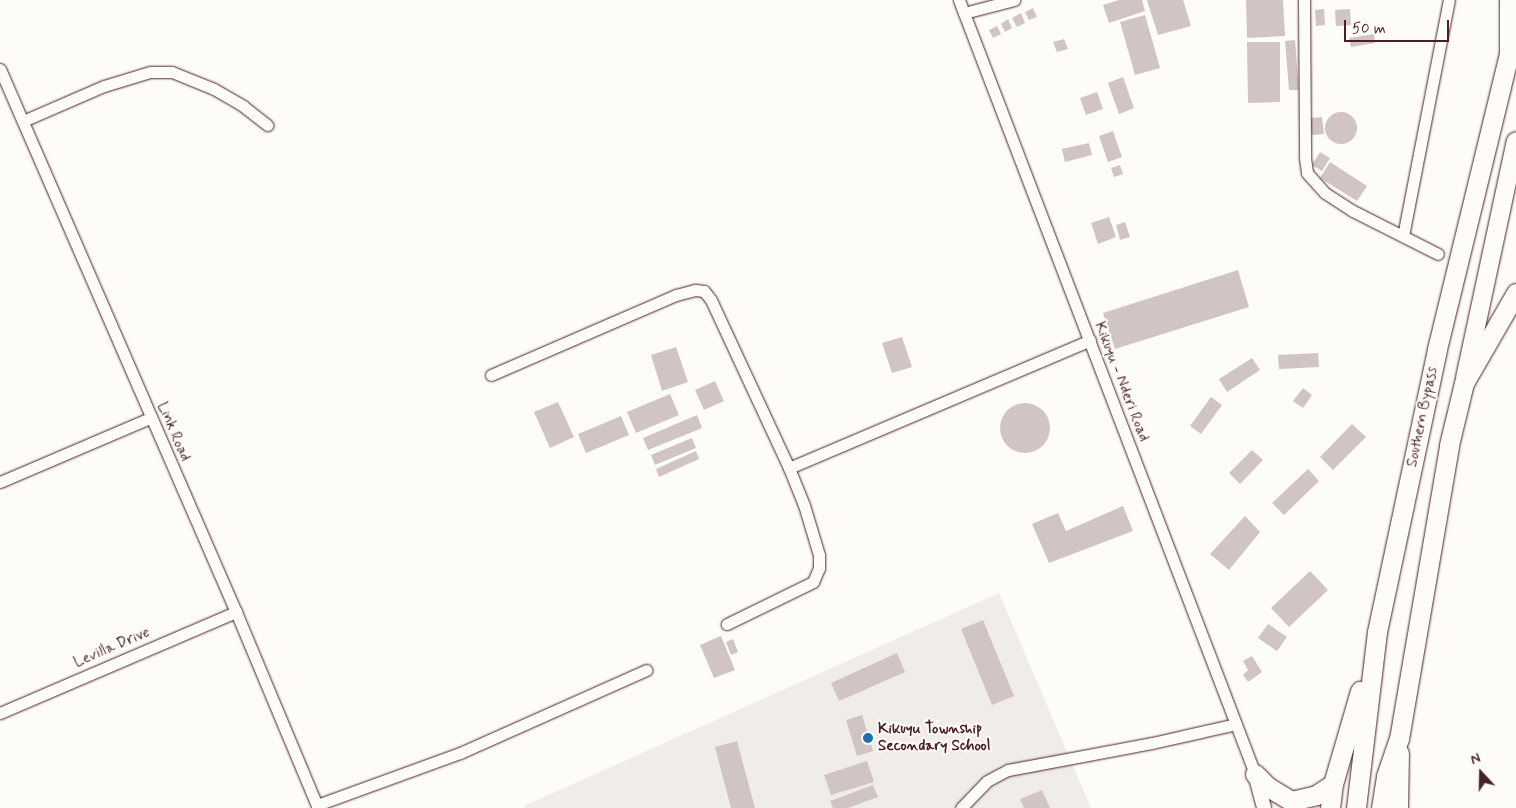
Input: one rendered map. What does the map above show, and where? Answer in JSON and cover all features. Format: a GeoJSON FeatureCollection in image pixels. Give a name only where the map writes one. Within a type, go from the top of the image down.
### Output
{"type":"FeatureCollection","features":[{"type":"Feature","properties":{"kind":"highway"},"geometry":{"type":"LineString","coordinates":[[1509,0],[1509,54]]}},
{"type":"Feature","properties":{"kind":"highway","name":"Southern Bypass"},"geometry":{"type":"LineString","coordinates":[[1356,808],[1377,632],[1437,349],[1509,54]]}},
{"type":"Feature","properties":{"kind":"highway"},"geometry":{"type":"LineString","coordinates":[[1464,383],[1516,293]]}},
{"type":"Feature","properties":{"kind":"highway","name":"Southern Bypass"},"geometry":{"type":"LineString","coordinates":[[1381,808],[1386,776],[1399,739],[1449,446],[1464,383]]}},
{"type":"Feature","properties":{"kind":"highway"},"geometry":{"type":"LineString","coordinates":[[1330,808],[1333,784],[1377,632]]}},
{"type":"Feature","properties":{"kind":"highway"},"geometry":{"type":"LineString","coordinates":[[1398,808],[1399,739]]}},
{"type":"Feature","properties":{"kind":"highway"},"geometry":{"type":"LineString","coordinates":[[1255,774],[1281,797],[1291,801],[1316,795],[1333,784]]}},
{"type":"Feature","properties":{"kind":"main road","name":"Southern Bypass"},"geometry":{"type":"LineString","coordinates":[[1509,54],[1516,30]]}},
{"type":"Feature","properties":{"kind":"main road","name":"Southern Bypass"},"geometry":{"type":"LineString","coordinates":[[1464,383],[1516,141]]}},
{"type":"Feature","properties":{"kind":"street","name":"Kikuyu - Nderi Road"},"geometry":{"type":"LineString","coordinates":[[959,0],[1255,774]]}},
{"type":"Feature","properties":{"kind":"street"},"geometry":{"type":"LineString","coordinates":[[964,13],[1014,0]]}},
{"type":"Feature","properties":{"kind":"street"},"geometry":{"type":"LineString","coordinates":[[1304,0],[1305,158],[1307,173],[1326,193],[1346,206],[1438,254]]}},
{"type":"Feature","properties":{"kind":"street"},"geometry":{"type":"LineString","coordinates":[[1403,236],[1449,0]]}},
{"type":"Feature","properties":{"kind":"street","name":"Link Road"},"geometry":{"type":"LineString","coordinates":[[0,69],[150,418],[236,612],[318,807]]}},
{"type":"Feature","properties":{"kind":"street"},"geometry":{"type":"LineString","coordinates":[[23,122],[104,86],[150,72],[164,72],[188,77],[214,89],[243,106],[267,125]]}},
{"type":"Feature","properties":{"kind":"street"},"geometry":{"type":"LineString","coordinates":[[491,375],[676,295],[695,290],[704,291],[711,300],[789,468],[804,505],[819,555],[817,575],[813,582],[727,624]]}},
{"type":"Feature","properties":{"kind":"street"},"geometry":{"type":"LineString","coordinates":[[789,468],[1090,340]]}},
{"type":"Feature","properties":{"kind":"street"},"geometry":{"type":"LineString","coordinates":[[0,482],[150,418]]}},
{"type":"Feature","properties":{"kind":"street","name":"Levilla Drive"},"geometry":{"type":"LineString","coordinates":[[0,713],[236,612]]}},
{"type":"Feature","properties":{"kind":"street"},"geometry":{"type":"LineString","coordinates":[[318,807],[460,754],[646,670]]}},
{"type":"Feature","properties":{"kind":"street"},"geometry":{"type":"LineString","coordinates":[[961,808],[987,781],[1008,770],[1152,743],[1236,724]]}},
{"type":"Feature","properties":{"kind":"street"},"geometry":{"type":"LineString","coordinates":[[1255,774],[1264,808]]}},
{"type":"Feature","properties":{"kind":"shaded area","name":"Kikuyu Township Secondary School"},"geometry":{"type":"Polygon","coordinates":[[[999,593],[1091,808],[525,808],[524,806],[999,593]]]}},
{"type":"Feature","properties":{"kind":"building"},"geometry":{"type":"Polygon","coordinates":[[[1119,0],[1142,0],[1145,11],[1109,23],[1103,5],[1119,0]]]}},
{"type":"Feature","properties":{"kind":"building"},"geometry":{"type":"Polygon","coordinates":[[[1147,0],[1183,0],[1191,26],[1158,35],[1147,0]]]}},
{"type":"Feature","properties":{"kind":"building"},"geometry":{"type":"Polygon","coordinates":[[[1246,0],[1283,0],[1285,36],[1247,38],[1246,0]]]}},
{"type":"Feature","properties":{"kind":"building"},"geometry":{"type":"Polygon","coordinates":[[[1033,8],[1037,17],[1029,20],[1025,12],[1033,8]]]}},
{"type":"Feature","properties":{"kind":"building"},"geometry":{"type":"Polygon","coordinates":[[[1324,9],[1325,25],[1316,26],[1315,10],[1324,9]]]}},
{"type":"Feature","properties":{"kind":"building"},"geometry":{"type":"Polygon","coordinates":[[[1350,9],[1351,25],[1336,26],[1335,10],[1350,9]]]}},
{"type":"Feature","properties":{"kind":"building"},"geometry":{"type":"Polygon","coordinates":[[[1021,13],[1025,23],[1017,27],[1012,18],[1021,13]]]}},
{"type":"Feature","properties":{"kind":"building"},"geometry":{"type":"Polygon","coordinates":[[[1145,15],[1160,68],[1135,75],[1120,22],[1145,15]]]}},
{"type":"Feature","properties":{"kind":"building"},"geometry":{"type":"Polygon","coordinates":[[[1008,19],[1012,28],[1005,32],[1001,24],[1008,19]]]}},
{"type":"Feature","properties":{"kind":"building"},"geometry":{"type":"Polygon","coordinates":[[[997,26],[1001,34],[993,38],[989,30],[997,26]]]}},
{"type":"Feature","properties":{"kind":"building"},"geometry":{"type":"Polygon","coordinates":[[[1374,34],[1375,43],[1351,47],[1349,38],[1374,34]]]}},
{"type":"Feature","properties":{"kind":"building"},"geometry":{"type":"Polygon","coordinates":[[[1064,39],[1068,49],[1057,52],[1053,42],[1064,39]]]}},
{"type":"Feature","properties":{"kind":"building"},"geometry":{"type":"Polygon","coordinates":[[[1295,40],[1299,90],[1289,90],[1285,41],[1295,40]]]}},
{"type":"Feature","properties":{"kind":"building"},"geometry":{"type":"Polygon","coordinates":[[[1247,42],[1280,42],[1280,102],[1248,103],[1247,42]]]}},
{"type":"Feature","properties":{"kind":"building"},"geometry":{"type":"Polygon","coordinates":[[[1123,77],[1134,108],[1119,114],[1108,83],[1123,77]]]}},
{"type":"Feature","properties":{"kind":"building"},"geometry":{"type":"Polygon","coordinates":[[[1097,92],[1103,109],[1086,115],[1080,98],[1097,92]]]}},
{"type":"Feature","properties":{"kind":"building"},"geometry":{"type":"Polygon","coordinates":[[[1341,112],[1352,117],[1357,128],[1352,139],[1341,144],[1330,139],[1325,128],[1330,117],[1341,112]]]}},
{"type":"Feature","properties":{"kind":"building"},"geometry":{"type":"Polygon","coordinates":[[[1322,117],[1324,134],[1312,135],[1310,118],[1322,117]]]}},
{"type":"Feature","properties":{"kind":"building"},"geometry":{"type":"Polygon","coordinates":[[[1113,131],[1122,157],[1108,162],[1099,136],[1113,131]]]}},
{"type":"Feature","properties":{"kind":"building"},"geometry":{"type":"Polygon","coordinates":[[[1089,143],[1092,155],[1065,162],[1062,149],[1089,143]]]}},
{"type":"Feature","properties":{"kind":"building"},"geometry":{"type":"Polygon","coordinates":[[[1320,152],[1330,158],[1322,171],[1312,165],[1320,152]]]}},
{"type":"Feature","properties":{"kind":"building"},"geometry":{"type":"Polygon","coordinates":[[[1330,162],[1367,186],[1357,201],[1320,178],[1330,162]]]}},
{"type":"Feature","properties":{"kind":"building"},"geometry":{"type":"Polygon","coordinates":[[[1120,165],[1123,174],[1114,177],[1111,168],[1120,165]]]}},
{"type":"Feature","properties":{"kind":"building"},"geometry":{"type":"Polygon","coordinates":[[[1109,217],[1116,237],[1098,244],[1091,223],[1109,217]]]}},
{"type":"Feature","properties":{"kind":"building"},"geometry":{"type":"Polygon","coordinates":[[[1125,222],[1130,237],[1120,240],[1116,225],[1125,222]]]}},
{"type":"Feature","properties":{"kind":"building"},"geometry":{"type":"Polygon","coordinates":[[[1238,270],[1249,307],[1115,349],[1103,313],[1238,270]]]}},
{"type":"Feature","properties":{"kind":"building"},"geometry":{"type":"Polygon","coordinates":[[[902,337],[912,367],[892,373],[882,343],[902,337]]]}},
{"type":"Feature","properties":{"kind":"building"},"geometry":{"type":"Polygon","coordinates":[[[676,347],[688,382],[662,391],[651,355],[676,347]]]}},
{"type":"Feature","properties":{"kind":"building"},"geometry":{"type":"Polygon","coordinates":[[[1318,353],[1319,367],[1279,369],[1278,355],[1318,353]]]}},
{"type":"Feature","properties":{"kind":"building"},"geometry":{"type":"Polygon","coordinates":[[[1252,358],[1260,370],[1227,392],[1219,379],[1252,358]]]}},
{"type":"Feature","properties":{"kind":"building"},"geometry":{"type":"Polygon","coordinates":[[[715,381],[724,401],[704,410],[695,390],[715,381]]]}},
{"type":"Feature","properties":{"kind":"building"},"geometry":{"type":"Polygon","coordinates":[[[1303,388],[1312,395],[1303,408],[1293,401],[1303,388]]]}},
{"type":"Feature","properties":{"kind":"building"},"geometry":{"type":"Polygon","coordinates":[[[670,394],[679,415],[636,433],[627,412],[670,394]]]}},
{"type":"Feature","properties":{"kind":"building"},"geometry":{"type":"Polygon","coordinates":[[[1211,397],[1222,405],[1201,434],[1190,426],[1211,397]]]}},
{"type":"Feature","properties":{"kind":"building"},"geometry":{"type":"Polygon","coordinates":[[[558,402],[574,437],[550,448],[534,412],[558,402]]]}},
{"type":"Feature","properties":{"kind":"building"},"geometry":{"type":"Polygon","coordinates":[[[1020,403],[1030,403],[1043,410],[1050,423],[1050,433],[1043,446],[1030,453],[1020,453],[1011,449],[1004,442],[1000,433],[1000,423],[1004,414],[1011,407],[1020,403]]]}},
{"type":"Feature","properties":{"kind":"building"},"geometry":{"type":"Polygon","coordinates":[[[697,415],[702,428],[648,450],[643,438],[697,415]]]}},
{"type":"Feature","properties":{"kind":"building"},"geometry":{"type":"Polygon","coordinates":[[[621,416],[629,435],[586,453],[578,434],[621,416]]]}},
{"type":"Feature","properties":{"kind":"building"},"geometry":{"type":"Polygon","coordinates":[[[1352,424],[1366,437],[1333,470],[1320,457],[1352,424]]]}},
{"type":"Feature","properties":{"kind":"building"},"geometry":{"type":"Polygon","coordinates":[[[692,438],[696,448],[655,465],[651,455],[692,438]]]}},
{"type":"Feature","properties":{"kind":"building"},"geometry":{"type":"Polygon","coordinates":[[[1252,450],[1263,460],[1240,484],[1229,473],[1252,450]]]}},
{"type":"Feature","properties":{"kind":"building"},"geometry":{"type":"Polygon","coordinates":[[[696,451],[699,459],[659,477],[656,469],[696,451]]]}},
{"type":"Feature","properties":{"kind":"building"},"geometry":{"type":"Polygon","coordinates":[[[1308,469],[1319,481],[1284,515],[1272,503],[1308,469]]]}},
{"type":"Feature","properties":{"kind":"building"},"geometry":{"type":"Polygon","coordinates":[[[1123,506],[1133,531],[1049,563],[1032,524],[1058,513],[1066,531],[1123,506]]]}},
{"type":"Feature","properties":{"kind":"building"},"geometry":{"type":"Polygon","coordinates":[[[1245,516],[1260,532],[1229,570],[1210,554],[1245,516]]]}},
{"type":"Feature","properties":{"kind":"building"},"geometry":{"type":"Polygon","coordinates":[[[1310,571],[1328,590],[1289,627],[1271,608],[1310,571]]]}},
{"type":"Feature","properties":{"kind":"building"},"geometry":{"type":"Polygon","coordinates":[[[983,620],[1014,696],[992,705],[961,629],[983,620]]]}},
{"type":"Feature","properties":{"kind":"building"},"geometry":{"type":"Polygon","coordinates":[[[1268,624],[1287,637],[1277,651],[1258,638],[1268,624]]]}},
{"type":"Feature","properties":{"kind":"building"},"geometry":{"type":"Polygon","coordinates":[[[721,636],[735,670],[714,678],[700,645],[721,636]]]}},
{"type":"Feature","properties":{"kind":"building"},"geometry":{"type":"Polygon","coordinates":[[[733,639],[738,652],[731,655],[726,642],[733,639]]]}},
{"type":"Feature","properties":{"kind":"building"},"geometry":{"type":"Polygon","coordinates":[[[897,653],[905,672],[839,701],[831,683],[897,653]]]}},
{"type":"Feature","properties":{"kind":"building"},"geometry":{"type":"Polygon","coordinates":[[[1252,656],[1262,672],[1248,682],[1243,675],[1248,670],[1243,661],[1252,656]]]}},
{"type":"Feature","properties":{"kind":"building"},"geometry":{"type":"Polygon","coordinates":[[[862,715],[873,751],[857,756],[846,720],[862,715]]]}},
{"type":"Feature","properties":{"kind":"building"},"geometry":{"type":"Polygon","coordinates":[[[737,741],[755,808],[731,808],[715,747],[737,741]]]}},
{"type":"Feature","properties":{"kind":"building"},"geometry":{"type":"Polygon","coordinates":[[[867,761],[874,782],[831,795],[824,775],[867,761]]]}},
{"type":"Feature","properties":{"kind":"building"},"geometry":{"type":"Polygon","coordinates":[[[873,785],[878,797],[848,808],[833,808],[830,801],[873,785]]]}},
{"type":"Feature","properties":{"kind":"building"},"geometry":{"type":"Polygon","coordinates":[[[1042,790],[1050,808],[1024,808],[1020,799],[1042,790]]]}},
{"type":"Feature","properties":{"kind":"place","name":"Kikuyu Township Secondary School"},"geometry":{"type":"Point","coordinates":[868,738]}}]}
